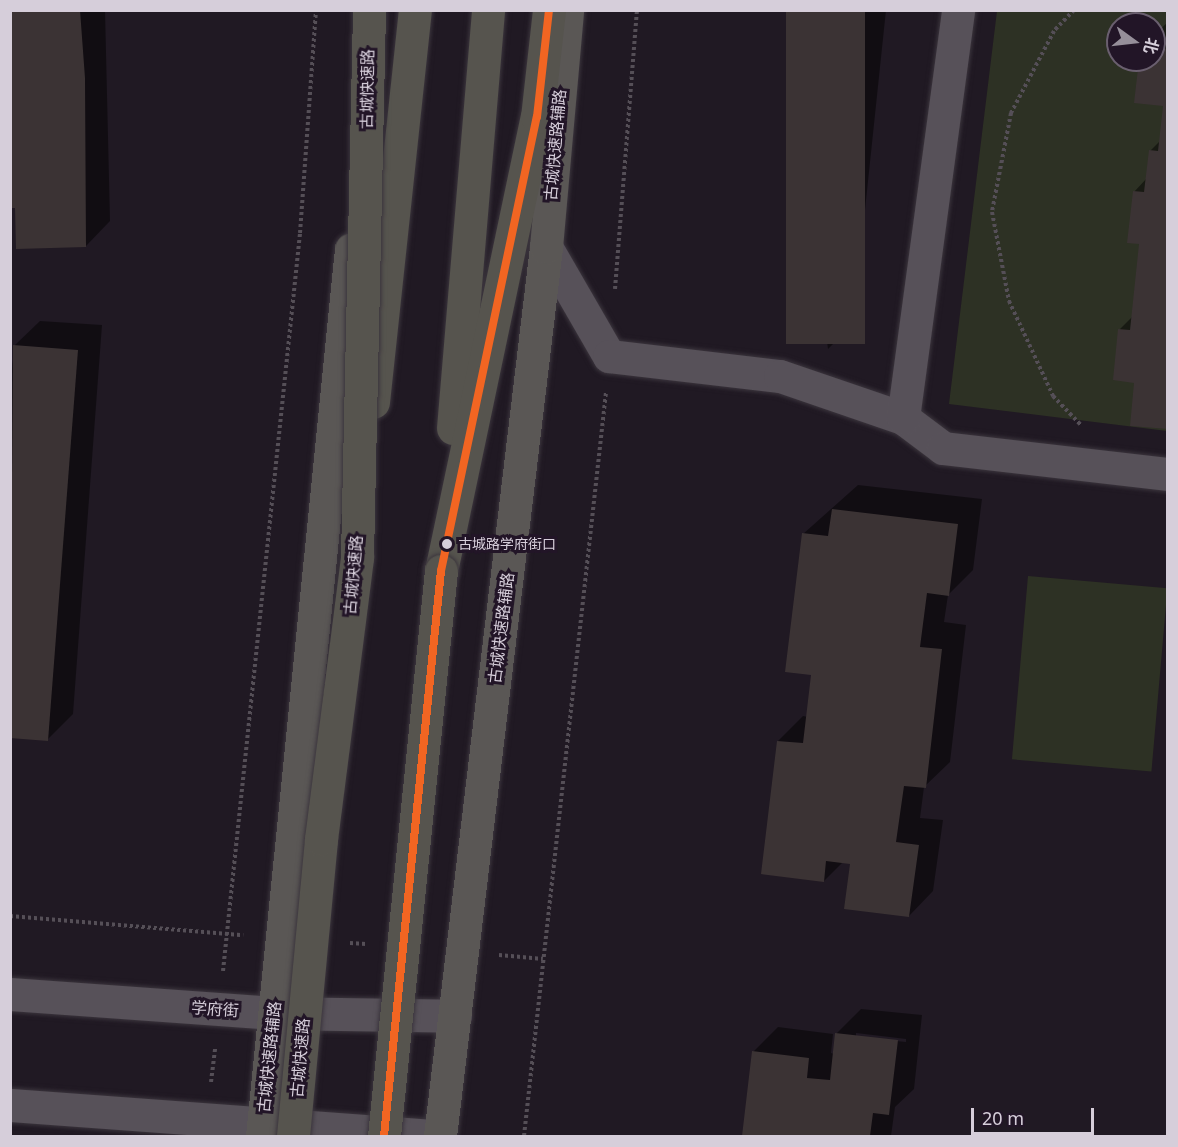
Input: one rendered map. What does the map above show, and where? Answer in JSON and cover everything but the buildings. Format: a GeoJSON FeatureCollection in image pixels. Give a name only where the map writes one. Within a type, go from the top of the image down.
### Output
{"type":"FeatureCollection","features":[{"type":"Feature","properties":{"kind":"highway","name":"古城快速路"},"geometry":{"type":"LineString","coordinates":[[293,1137],[321,839],[357,557],[369,10]]}},
{"type":"Feature","properties":{"kind":"highway"},"geometry":{"type":"LineString","coordinates":[[357,557],[415,10]]}},
{"type":"Feature","properties":{"kind":"highway"},"geometry":{"type":"LineString","coordinates":[[384,1137],[441,571],[488,10]]}},
{"type":"Feature","properties":{"kind":"highway"},"geometry":{"type":"LineString","coordinates":[[441,571],[537,117],[549,10]]}},
{"type":"Feature","properties":{"kind":"main road","name":"古城快速路辅路"},"geometry":{"type":"LineString","coordinates":[[262,1130],[375,10]]}},
{"type":"Feature","properties":{"kind":"main road","name":"古城快速路辅路"},"geometry":{"type":"LineString","coordinates":[[440,1137],[546,247],[567,10]]}},
{"type":"Feature","properties":{"kind":"street"},"geometry":{"type":"LineString","coordinates":[[903,418],[958,10]]}},
{"type":"Feature","properties":{"kind":"street"},"geometry":{"type":"LineString","coordinates":[[546,247],[609,356],[780,376],[903,418],[943,447],[1167,474]]}},
{"type":"Feature","properties":{"kind":"street","name":"学府街"},"geometry":{"type":"LineString","coordinates":[[10,994],[274,1014],[455,1016]]}},
{"type":"Feature","properties":{"kind":"street"},"geometry":{"type":"LineString","coordinates":[[10,1105],[207,1119],[262,1130],[430,1137]]}},
{"type":"Feature","properties":{"kind":"path"},"geometry":{"type":"LineString","coordinates":[[207,1119],[300,233],[316,10]]}},
{"type":"Feature","properties":{"kind":"path"},"geometry":{"type":"LineString","coordinates":[[614,297],[637,10]]}},
{"type":"Feature","properties":{"kind":"path"},"geometry":{"type":"LineString","coordinates":[[1074,10],[1054,31],[1011,113],[992,212],[1009,301],[1053,396],[1088,432]]}},
{"type":"Feature","properties":{"kind":"path"},"geometry":{"type":"LineString","coordinates":[[524,1137],[609,356]]}},
{"type":"Feature","properties":{"kind":"green space"},"geometry":{"type":"Polygon","coordinates":[[[997,11],[1167,11],[1167,431],[949,404],[997,11]]]}},
{"type":"Feature","properties":{"kind":"green space"},"geometry":{"type":"Polygon","coordinates":[[[1028,576],[1167,588],[1151,772],[1012,759],[1028,576]]]}},
{"type":"Feature","properties":{"kind":"transit line"},"geometry":{"type":"LineString","coordinates":[[384,1136],[441,571],[537,117],[549,10]]}},
{"type":"Feature","properties":{"kind":"place","name":"古城路学府街口"},"geometry":{"type":"Point","coordinates":[447,544]}}]}
